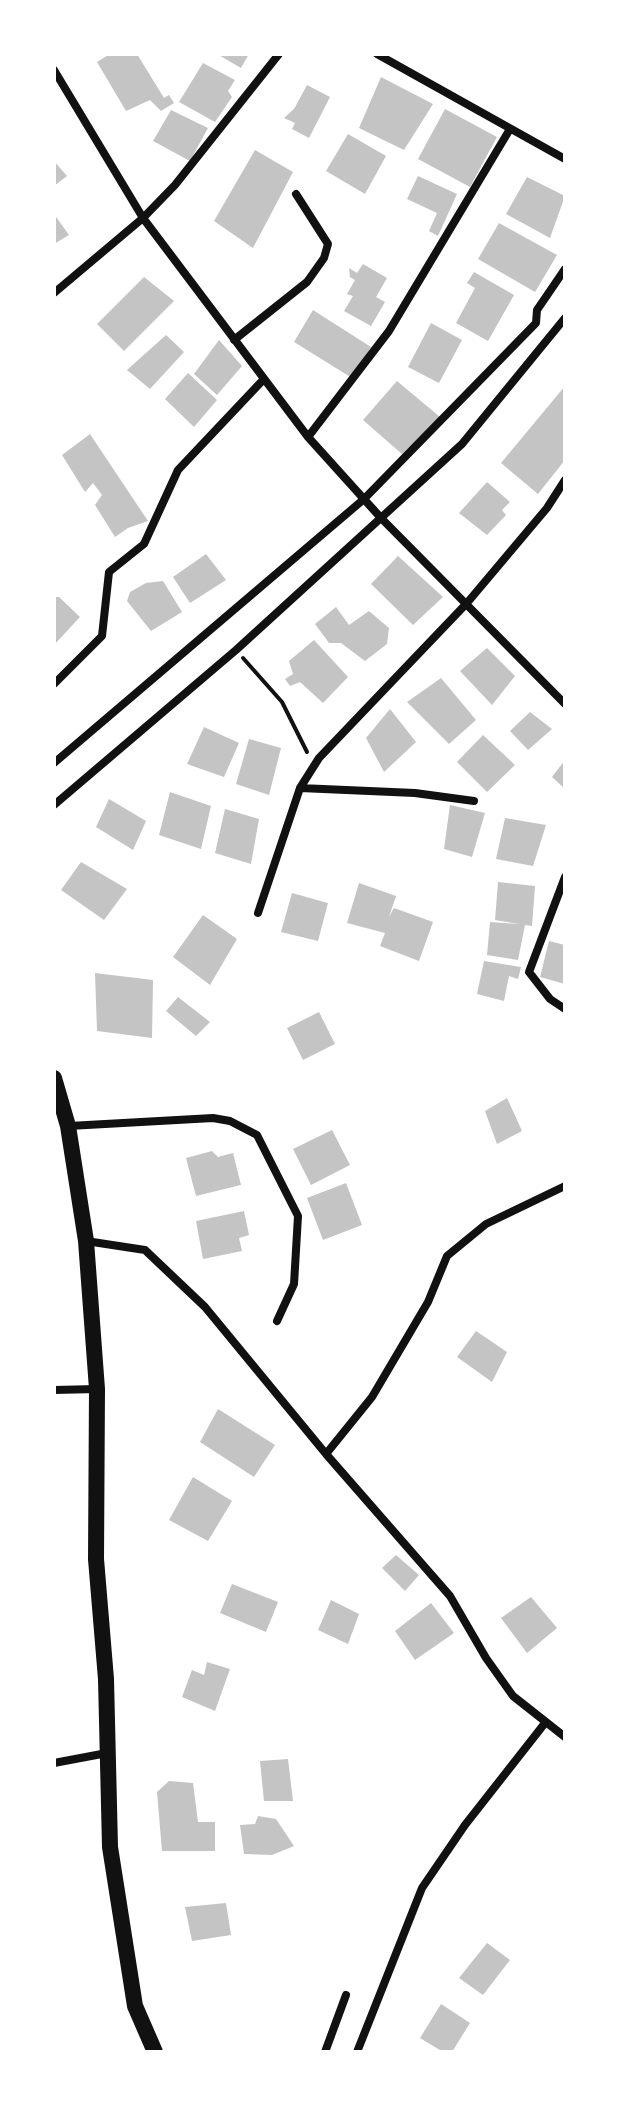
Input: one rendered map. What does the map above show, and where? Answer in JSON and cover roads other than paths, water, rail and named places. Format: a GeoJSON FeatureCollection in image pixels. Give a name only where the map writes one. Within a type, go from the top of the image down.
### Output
{"type":"FeatureCollection","features":[{"type":"Feature","properties":{"kind":"main road"},"geometry":{"type":"LineString","coordinates":[[54,1078],[57,1101],[68,1126],[86,1241],[97,1389],[96,1559],[106,1679],[110,1847],[135,2006],[155,2052]]}},
{"type":"Feature","properties":{"kind":"street"},"geometry":{"type":"LineString","coordinates":[[55,294],[143,218],[175,185],[279,54]]}},
{"type":"Feature","properties":{"kind":"street"},"geometry":{"type":"LineString","coordinates":[[377,54],[565,159]]}},
{"type":"Feature","properties":{"kind":"street"},"geometry":{"type":"LineString","coordinates":[[54,70],[143,218],[308,437],[381,518],[565,704]]}},
{"type":"Feature","properties":{"kind":"street"},"geometry":{"type":"LineString","coordinates":[[308,437],[389,331],[510,129]]}},
{"type":"Feature","properties":{"kind":"street"},"geometry":{"type":"LineString","coordinates":[[234,340],[307,282],[324,258],[328,244],[296,194]]}},
{"type":"Feature","properties":{"kind":"street"},"geometry":{"type":"LineString","coordinates":[[54,763],[364,499],[536,323],[537,310],[565,269]]}},
{"type":"Feature","properties":{"kind":"street"},"geometry":{"type":"LineString","coordinates":[[54,805],[236,650],[462,444],[565,318]]}},
{"type":"Feature","properties":{"kind":"street"},"geometry":{"type":"LineString","coordinates":[[54,684],[102,636],[109,572],[144,544],[178,470],[263,380]]}},
{"type":"Feature","properties":{"kind":"street"},"geometry":{"type":"LineString","coordinates":[[258,913],[300,788],[319,758],[467,603],[547,508],[565,480]]}},
{"type":"Feature","properties":{"kind":"street"},"geometry":{"type":"LineString","coordinates":[[300,788],[415,793],[474,801]]}},
{"type":"Feature","properties":{"kind":"street"},"geometry":{"type":"LineString","coordinates":[[565,877],[529,972],[550,999],[565,1009]]}},
{"type":"Feature","properties":{"kind":"street"},"geometry":{"type":"LineString","coordinates":[[68,1126],[213,1118],[230,1121],[257,1135],[298,1216],[294,1284],[277,1321]]}},
{"type":"Feature","properties":{"kind":"street"},"geometry":{"type":"LineString","coordinates":[[326,1454],[372,1397],[428,1302],[447,1256],[486,1224],[565,1186]]}},
{"type":"Feature","properties":{"kind":"street"},"geometry":{"type":"LineString","coordinates":[[86,1241],[145,1250],[205,1307],[326,1454],[450,1596],[486,1658],[513,1696],[565,1737]]}},
{"type":"Feature","properties":{"kind":"street"},"geometry":{"type":"LineString","coordinates":[[54,1390],[97,1389]]}},
{"type":"Feature","properties":{"kind":"street"},"geometry":{"type":"LineString","coordinates":[[357,2052],[422,1888],[465,1825],[545,1723]]}},
{"type":"Feature","properties":{"kind":"street"},"geometry":{"type":"LineString","coordinates":[[54,1763],[107,1753]]}},
{"type":"Feature","properties":{"kind":"street"},"geometry":{"type":"LineString","coordinates":[[325,2052],[346,1995]]}}]}
